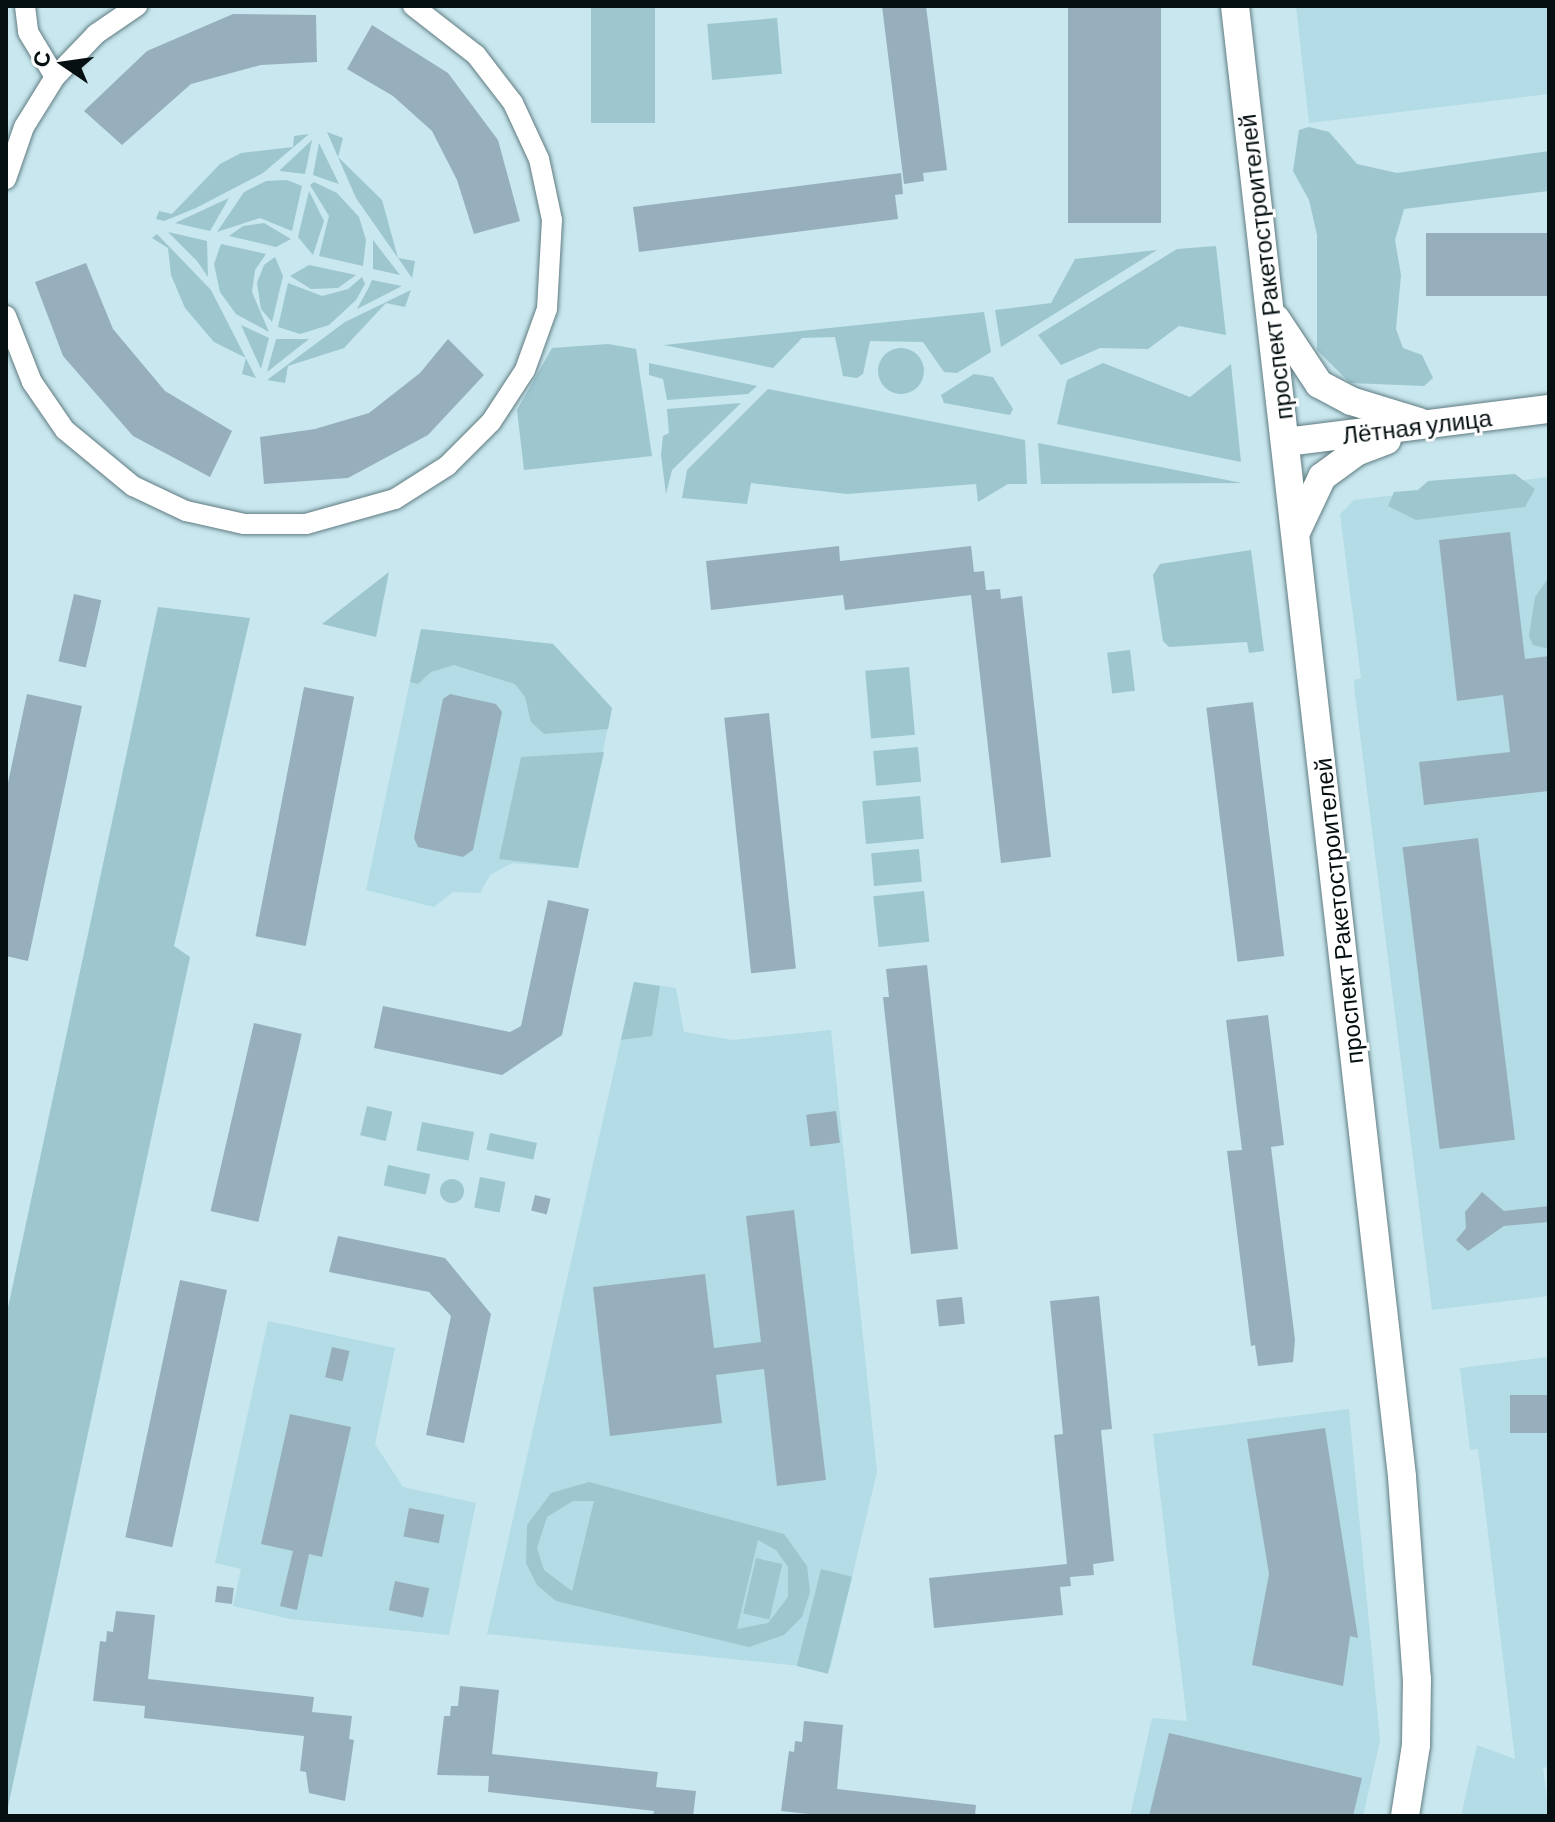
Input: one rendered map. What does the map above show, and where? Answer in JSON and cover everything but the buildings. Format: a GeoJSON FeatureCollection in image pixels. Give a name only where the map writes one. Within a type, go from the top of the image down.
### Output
{"type":"FeatureCollection","features":[{"type":"Feature","properties":{"kind":"main road","name":"проспект Ракетостроителей"},"geometry":{"type":"LineString","coordinates":[[1235,6],[1286,442],[1416,1632],[1416,1745],[1405,1816]]}},
{"type":"Feature","properties":{"kind":"main road"},"geometry":{"type":"LineString","coordinates":[[1270,309],[1319,384],[1351,401],[1428,424]]}},
{"type":"Feature","properties":{"kind":"main road","name":"Лётная улица"},"geometry":{"type":"LineString","coordinates":[[1286,442],[1549,409]]}},
{"type":"Feature","properties":{"kind":"main road"},"geometry":{"type":"LineString","coordinates":[[1295,534],[1322,477],[1336,464],[1428,424]]}},
{"type":"Feature","properties":{"kind":"street"},"geometry":{"type":"LineString","coordinates":[[25,6],[28,32],[55,77]]}},
{"type":"Feature","properties":{"kind":"street"},"geometry":{"type":"LineString","coordinates":[[6,179],[24,127],[55,77],[96,34],[137,6]]}},
{"type":"Feature","properties":{"kind":"street"},"geometry":{"type":"LineString","coordinates":[[6,316],[32,382],[86,451],[158,500],[225,521],[275,526],[337,519],[422,484],[491,422],[537,342],[547,309],[553,251],[539,159],[496,78],[455,34],[413,6]]}},
{"type":"Feature","properties":{"kind":"shaded area"},"geometry":{"type":"Polygon","coordinates":[[[591,6],[655,6],[655,123],[591,123],[591,6]]]}},
{"type":"Feature","properties":{"kind":"shaded area"},"geometry":{"type":"Polygon","coordinates":[[[1296,6],[1549,6],[1549,94],[1309,123],[1296,6]]]}},
{"type":"Feature","properties":{"kind":"shaded area"},"geometry":{"type":"Polygon","coordinates":[[[777,18],[782,74],[712,80],[707,24],[777,18]]]}},
{"type":"Feature","properties":{"kind":"shaded area"},"geometry":{"type":"Polygon","coordinates":[[[1309,127],[1329,132],[1357,164],[1397,173],[1549,151],[1549,191],[1404,209],[1395,240],[1401,275],[1396,329],[1403,348],[1422,355],[1433,378],[1424,386],[1350,383],[1317,350],[1317,235],[1309,200],[1293,171],[1299,130],[1309,127]]]}},
{"type":"Feature","properties":{"kind":"shaded area"},"geometry":{"type":"Polygon","coordinates":[[[327,132],[343,138],[338,157],[382,200],[398,258],[356,198],[327,132]]]}},
{"type":"Feature","properties":{"kind":"shaded area"},"geometry":{"type":"Polygon","coordinates":[[[309,134],[263,173],[196,208],[164,221],[156,219],[159,211],[172,214],[220,164],[241,153],[293,147],[294,136],[309,134]]]}},
{"type":"Feature","properties":{"kind":"shaded area"},"geometry":{"type":"Polygon","coordinates":[[[312,140],[305,174],[280,171],[280,170],[312,140]]]}},
{"type":"Feature","properties":{"kind":"shaded area"},"geometry":{"type":"Polygon","coordinates":[[[319,143],[339,184],[313,175],[319,143]]]}},
{"type":"Feature","properties":{"kind":"shaded area"},"geometry":{"type":"Polygon","coordinates":[[[287,180],[302,186],[292,231],[260,218],[217,232],[244,192],[266,181],[287,180]]]}},
{"type":"Feature","properties":{"kind":"shaded area"},"geometry":{"type":"Polygon","coordinates":[[[314,182],[337,193],[359,217],[366,240],[363,266],[319,256],[329,216],[310,185],[314,182]]]}},
{"type":"Feature","properties":{"kind":"shaded area"},"geometry":{"type":"Polygon","coordinates":[[[309,191],[324,221],[313,255],[298,237],[309,191]]]}},
{"type":"Feature","properties":{"kind":"shaded area"},"geometry":{"type":"Polygon","coordinates":[[[229,198],[210,231],[175,223],[229,198]]]}},
{"type":"Feature","properties":{"kind":"shaded area"},"geometry":{"type":"Polygon","coordinates":[[[264,223],[291,239],[276,247],[229,236],[243,226],[264,223]]]}},
{"type":"Feature","properties":{"kind":"shaded area"},"geometry":{"type":"Polygon","coordinates":[[[168,232],[207,241],[208,277],[197,261],[168,232]]]}},
{"type":"Feature","properties":{"kind":"shaded area"},"geometry":{"type":"Polygon","coordinates":[[[157,234],[211,290],[246,358],[214,342],[185,308],[171,275],[168,248],[152,238],[157,234]]]}},
{"type":"Feature","properties":{"kind":"shaded area"},"geometry":{"type":"Polygon","coordinates":[[[373,240],[400,275],[373,269],[373,240]]]}},
{"type":"Feature","properties":{"kind":"shaded area"},"geometry":{"type":"Polygon","coordinates":[[[221,244],[266,254],[255,270],[252,292],[269,332],[236,314],[220,292],[214,264],[221,244]]]}},
{"type":"Feature","properties":{"kind":"shaded area"},"geometry":{"type":"Polygon","coordinates":[[[1216,246],[1226,335],[1179,326],[1148,349],[1100,348],[1061,365],[1038,335],[1177,249],[1216,246]]]}},
{"type":"Feature","properties":{"kind":"shaded area"},"geometry":{"type":"Polygon","coordinates":[[[1157,250],[1001,347],[995,310],[1051,303],[1075,259],[1157,250]]]}},
{"type":"Feature","properties":{"kind":"shaded area"},"geometry":{"type":"Polygon","coordinates":[[[275,257],[283,276],[272,322],[261,309],[257,283],[264,265],[275,257]]]}},
{"type":"Feature","properties":{"kind":"shaded area"},"geometry":{"type":"Polygon","coordinates":[[[398,258],[415,261],[412,278],[398,258]]]}},
{"type":"Feature","properties":{"kind":"shaded area"},"geometry":{"type":"Polygon","coordinates":[[[309,265],[356,275],[338,288],[311,289],[290,276],[309,265]]]}},
{"type":"Feature","properties":{"kind":"shaded area"},"geometry":{"type":"Polygon","coordinates":[[[362,277],[365,284],[356,300],[329,325],[300,334],[278,327],[288,283],[322,296],[348,289],[362,277]]]}},
{"type":"Feature","properties":{"kind":"shaded area"},"geometry":{"type":"Polygon","coordinates":[[[372,280],[402,286],[357,309],[369,287],[372,280]]]}},
{"type":"Feature","properties":{"kind":"shaded area"},"geometry":{"type":"Polygon","coordinates":[[[411,290],[405,307],[386,303],[344,348],[288,366],[285,383],[267,380],[345,322],[411,290]]]}},
{"type":"Feature","properties":{"kind":"shaded area"},"geometry":{"type":"Polygon","coordinates":[[[984,312],[991,352],[957,373],[944,372],[923,342],[870,341],[863,374],[857,378],[843,376],[835,337],[802,338],[773,368],[664,345],[984,312]]]}},
{"type":"Feature","properties":{"kind":"shaded area"},"geometry":{"type":"Polygon","coordinates":[[[241,325],[269,338],[261,369],[241,325]]]}},
{"type":"Feature","properties":{"kind":"shaded area"},"geometry":{"type":"Polygon","coordinates":[[[276,339],[309,339],[267,372],[276,339]]]}},
{"type":"Feature","properties":{"kind":"shaded area"},"geometry":{"type":"Polygon","coordinates":[[[608,344],[636,349],[652,456],[524,470],[517,410],[552,348],[608,344]]]}},
{"type":"Feature","properties":{"kind":"shaded area"},"geometry":{"type":"Polygon","coordinates":[[[901,348],[917,355],[924,371],[917,387],[901,394],[885,387],[878,371],[885,355],[901,348]]]}},
{"type":"Feature","properties":{"kind":"shaded area"},"geometry":{"type":"Polygon","coordinates":[[[246,358],[256,378],[242,374],[246,358]]]}},
{"type":"Feature","properties":{"kind":"shaded area"},"geometry":{"type":"Polygon","coordinates":[[[649,363],[757,386],[748,394],[667,400],[663,379],[649,375],[649,363]]]}},
{"type":"Feature","properties":{"kind":"shaded area"},"geometry":{"type":"Polygon","coordinates":[[[1103,363],[1190,397],[1231,364],[1241,462],[1057,424],[1067,380],[1103,363]]]}},
{"type":"Feature","properties":{"kind":"shaded area"},"geometry":{"type":"Polygon","coordinates":[[[974,374],[993,377],[1013,409],[1010,415],[944,403],[941,395],[974,374]]]}},
{"type":"Feature","properties":{"kind":"shaded area"},"geometry":{"type":"Polygon","coordinates":[[[768,389],[1025,440],[1027,484],[1008,484],[978,502],[976,484],[847,494],[751,483],[747,504],[682,498],[687,470],[768,389]]]}},
{"type":"Feature","properties":{"kind":"shaded area"},"geometry":{"type":"Polygon","coordinates":[[[741,403],[672,470],[666,494],[661,455],[663,436],[669,433],[667,409],[741,403]]]}},
{"type":"Feature","properties":{"kind":"shaded area"},"geometry":{"type":"Polygon","coordinates":[[[1038,443],[1242,483],[1041,484],[1038,443]]]}},
{"type":"Feature","properties":{"kind":"shaded area"},"geometry":{"type":"Polygon","coordinates":[[[1515,474],[1535,489],[1525,507],[1416,520],[1388,506],[1394,492],[1418,490],[1428,481],[1515,474]]]}},
{"type":"Feature","properties":{"kind":"shaded area"},"geometry":{"type":"Polygon","coordinates":[[[1549,477],[1549,1296],[1432,1310],[1355,695],[1354,680],[1361,678],[1340,514],[1354,500],[1549,477]]]}},
{"type":"Feature","properties":{"kind":"shaded area"},"geometry":{"type":"Polygon","coordinates":[[[1251,550],[1264,651],[1249,653],[1247,642],[1169,647],[1163,641],[1153,575],[1160,564],[1251,550]]]}},
{"type":"Feature","properties":{"kind":"shaded area"},"geometry":{"type":"Polygon","coordinates":[[[389,572],[376,637],[322,624],[389,572]]]}},
{"type":"Feature","properties":{"kind":"shaded area"},"geometry":{"type":"Polygon","coordinates":[[[1549,577],[1549,647],[1545,648],[1533,645],[1529,636],[1535,597],[1549,577]]]}},
{"type":"Feature","properties":{"kind":"shaded area"},"geometry":{"type":"Polygon","coordinates":[[[158,607],[250,618],[174,946],[190,957],[6,1816],[6,1317],[158,607]]]}},
{"type":"Feature","properties":{"kind":"shaded area"},"geometry":{"type":"Polygon","coordinates":[[[421,629],[553,644],[612,708],[578,868],[512,863],[490,875],[480,893],[453,892],[434,907],[366,890],[421,629]]]}},
{"type":"Feature","properties":{"kind":"shaded area"},"geometry":{"type":"Polygon","coordinates":[[[421,629],[553,644],[612,708],[608,729],[544,734],[531,722],[525,697],[515,684],[454,665],[431,672],[418,684],[410,682],[421,629]]]}},
{"type":"Feature","properties":{"kind":"shaded area"},"geometry":{"type":"Polygon","coordinates":[[[1130,650],[1135,691],[1112,693],[1107,653],[1130,650]]]}},
{"type":"Feature","properties":{"kind":"shaded area"},"geometry":{"type":"Polygon","coordinates":[[[909,667],[915,735],[871,739],[865,671],[909,667]]]}},
{"type":"Feature","properties":{"kind":"shaded area"},"geometry":{"type":"Polygon","coordinates":[[[918,747],[921,782],[876,786],[873,751],[918,747]]]}},
{"type":"Feature","properties":{"kind":"shaded area"},"geometry":{"type":"Polygon","coordinates":[[[604,752],[578,868],[499,859],[521,757],[604,752]]]}},
{"type":"Feature","properties":{"kind":"shaded area"},"geometry":{"type":"Polygon","coordinates":[[[920,796],[924,839],[866,844],[862,801],[920,796]]]}},
{"type":"Feature","properties":{"kind":"shaded area"},"geometry":{"type":"Polygon","coordinates":[[[919,849],[922,882],[874,886],[871,853],[919,849]]]}},
{"type":"Feature","properties":{"kind":"shaded area"},"geometry":{"type":"Polygon","coordinates":[[[924,891],[929,942],[879,947],[873,896],[924,891]]]}},
{"type":"Feature","properties":{"kind":"shaded area"},"geometry":{"type":"Polygon","coordinates":[[[634,982],[676,988],[684,1032],[733,1040],[831,1030],[877,1472],[830,1669],[487,1634],[634,982]]]}},
{"type":"Feature","properties":{"kind":"shaded area"},"geometry":{"type":"Polygon","coordinates":[[[634,982],[660,986],[652,1036],[621,1040],[634,982]]]}},
{"type":"Feature","properties":{"kind":"shaded area"},"geometry":{"type":"Polygon","coordinates":[[[367,1106],[392,1112],[386,1141],[360,1135],[367,1106]]]}},
{"type":"Feature","properties":{"kind":"shaded area"},"geometry":{"type":"Polygon","coordinates":[[[422,1122],[474,1132],[468,1161],[416,1150],[422,1122]]]}},
{"type":"Feature","properties":{"kind":"shaded area"},"geometry":{"type":"Polygon","coordinates":[[[490,1133],[537,1143],[533,1160],[486,1150],[490,1133]]]}},
{"type":"Feature","properties":{"kind":"shaded area"},"geometry":{"type":"Polygon","coordinates":[[[388,1165],[430,1174],[426,1194],[384,1186],[388,1165]]]}},
{"type":"Feature","properties":{"kind":"shaded area"},"geometry":{"type":"Polygon","coordinates":[[[480,1177],[506,1182],[500,1212],[474,1207],[480,1177]]]}},
{"type":"Feature","properties":{"kind":"shaded area"},"geometry":{"type":"Polygon","coordinates":[[[452,1179],[461,1182],[464,1191],[461,1200],[452,1203],[443,1200],[440,1191],[443,1182],[452,1179]]]}},
{"type":"Feature","properties":{"kind":"shaded area"},"geometry":{"type":"Polygon","coordinates":[[[268,1321],[395,1348],[375,1444],[403,1487],[476,1503],[449,1635],[290,1619],[233,1606],[241,1569],[215,1563],[268,1321]]]}},
{"type":"Feature","properties":{"kind":"shaded area"},"geometry":{"type":"Polygon","coordinates":[[[1549,1357],[1549,1768],[1543,1767],[1549,1816],[1461,1816],[1477,1745],[1515,1759],[1478,1449],[1470,1450],[1460,1368],[1549,1357]]]}},
{"type":"Feature","properties":{"kind":"shaded area"},"geometry":{"type":"Polygon","coordinates":[[[1349,1409],[1380,1741],[1363,1816],[1130,1816],[1152,1718],[1187,1721],[1153,1434],[1349,1409]]]}},
{"type":"Feature","properties":{"kind":"shaded area"},"geometry":{"type":"Polygon","coordinates":[[[589,1482],[784,1534],[807,1566],[810,1592],[802,1617],[784,1635],[749,1647],[556,1601],[537,1585],[526,1563],[527,1525],[551,1493],[589,1482]],[[573,1501],[547,1517],[537,1548],[544,1570],[572,1591],[594,1501],[573,1501]],[[758,1540],[737,1629],[768,1623],[788,1597],[788,1567],[776,1550],[758,1540]]]}},
{"type":"Feature","properties":{"kind":"shaded area"},"geometry":{"type":"Polygon","coordinates":[[[756,1558],[782,1564],[769,1620],[743,1614],[756,1558]]]}},
{"type":"Feature","properties":{"kind":"shaded area"},"geometry":{"type":"Polygon","coordinates":[[[821,1569],[852,1577],[828,1674],[797,1666],[821,1569]]]}}]}
